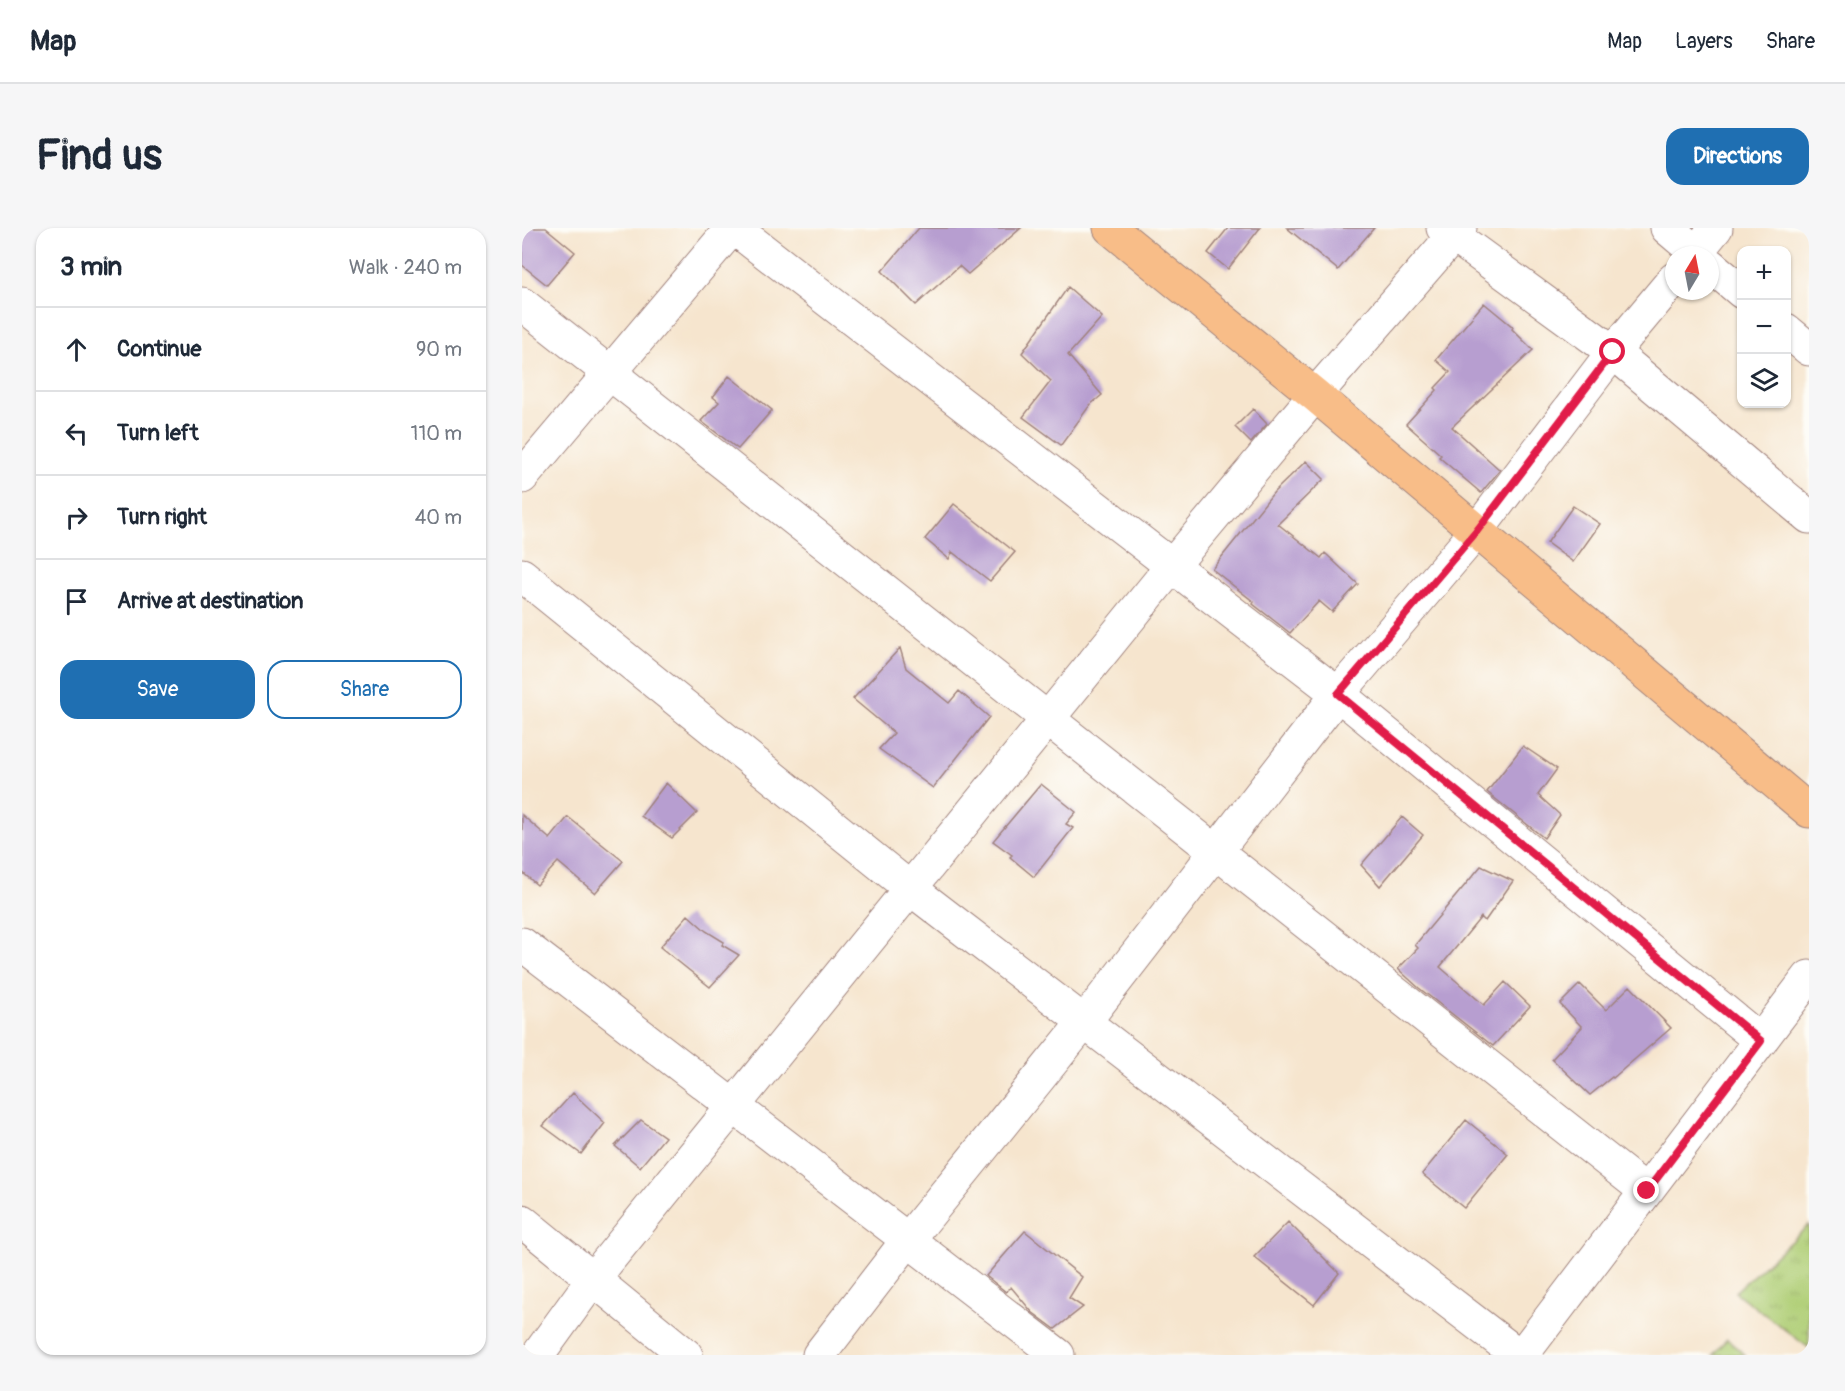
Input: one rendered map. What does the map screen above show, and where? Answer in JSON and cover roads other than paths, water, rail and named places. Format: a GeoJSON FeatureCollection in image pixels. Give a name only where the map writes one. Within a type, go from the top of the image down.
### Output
{"type":"FeatureCollection","features":[{"type":"Feature","properties":{"kind":"main road"},"geometry":{"type":"LineString","coordinates":[[1110,228],[1315,395],[1809,811]]}},
{"type":"Feature","properties":{"kind":"street"},"geometry":{"type":"LineString","coordinates":[[522,477],[733,228],[1338,694],[1761,1041]]}},
{"type":"Feature","properties":{"kind":"street"},"geometry":{"type":"LineString","coordinates":[[1667,228],[1687,246]]}},
{"type":"Feature","properties":{"kind":"street"},"geometry":{"type":"LineString","coordinates":[[1706,246],[1716,228]]}},
{"type":"Feature","properties":{"kind":"street"},"geometry":{"type":"LineString","coordinates":[[538,1355],[593,1279],[1172,566],[1452,231],[1613,352],[1809,517]]}},
{"type":"Feature","properties":{"kind":"street"},"geometry":{"type":"LineString","coordinates":[[1719,272],[1737,287]]}},
{"type":"Feature","properties":{"kind":"street"},"geometry":{"type":"LineString","coordinates":[[819,1355],[907,1241],[1085,1021],[1338,694],[1476,532],[1613,352],[1665,290]]}},
{"type":"Feature","properties":{"kind":"street"},"geometry":{"type":"LineString","coordinates":[[522,304],[1647,1191]]}},
{"type":"Feature","properties":{"kind":"street"},"geometry":{"type":"LineString","coordinates":[[1791,334],[1809,349]]}},
{"type":"Feature","properties":{"kind":"street"},"geometry":{"type":"LineString","coordinates":[[522,575],[911,889],[1520,1355],[1809,977]]}},
{"type":"Feature","properties":{"kind":"street"},"geometry":{"type":"LineString","coordinates":[[522,944],[1058,1355]]}},
{"type":"Feature","properties":{"kind":"street"},"geometry":{"type":"LineString","coordinates":[[522,1221],[686,1355]]}}]}
